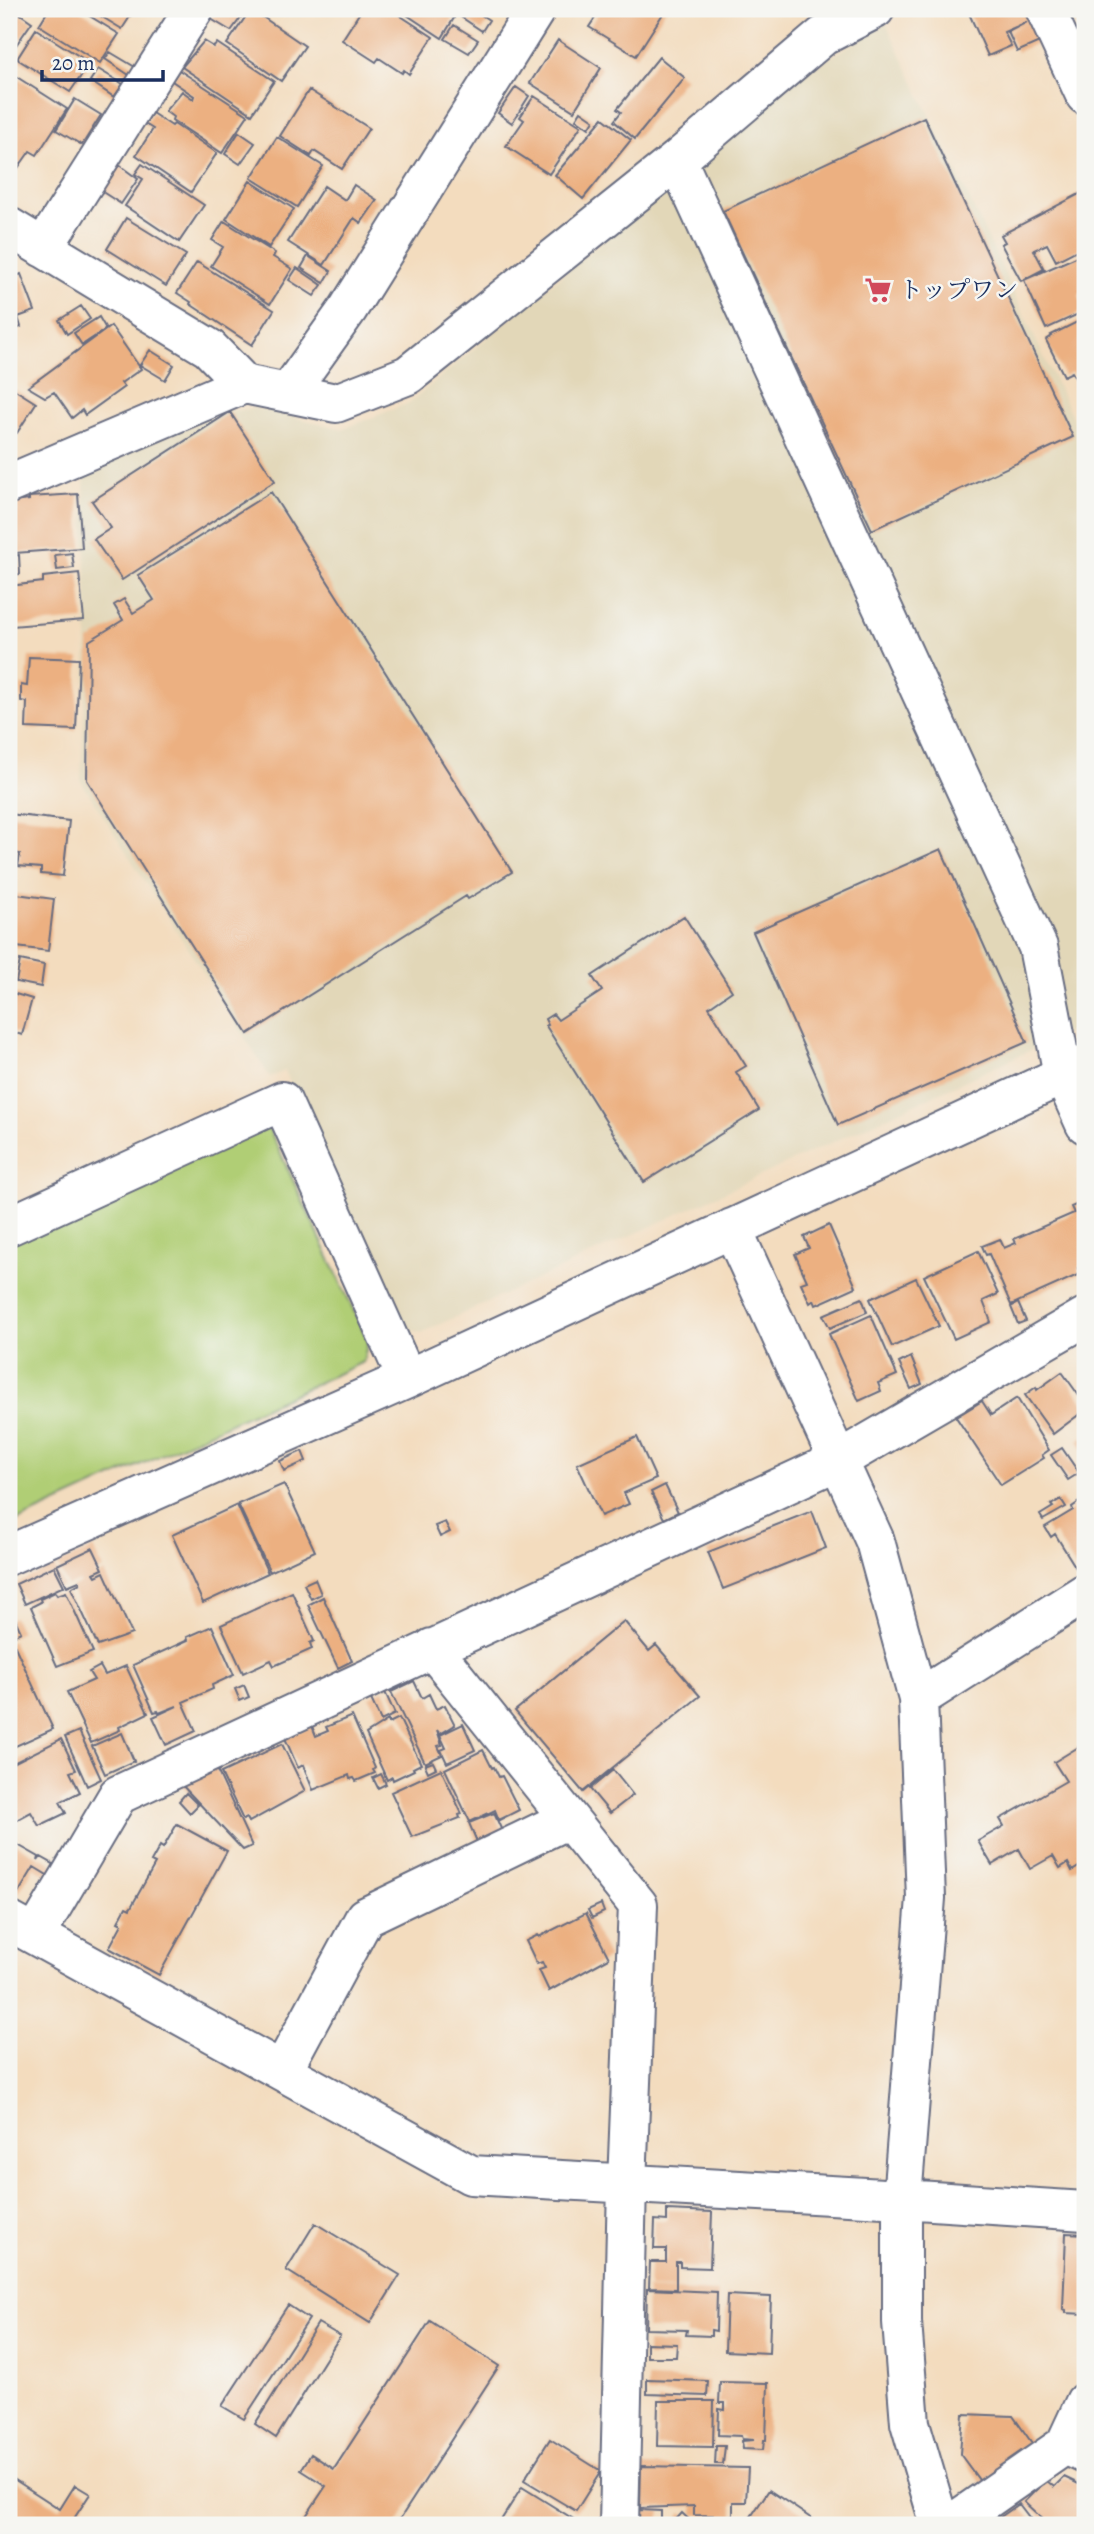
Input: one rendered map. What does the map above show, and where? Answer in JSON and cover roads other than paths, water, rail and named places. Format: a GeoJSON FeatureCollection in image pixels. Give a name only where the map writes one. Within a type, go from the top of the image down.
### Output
{"type":"FeatureCollection","features":[{"type":"Feature","properties":{"kind":"street"},"geometry":{"type":"LineString","coordinates":[[43,248],[194,9]]}},
{"type":"Feature","properties":{"kind":"street"},"geometry":{"type":"LineString","coordinates":[[288,393],[348,309],[536,9]]}},
{"type":"Feature","properties":{"kind":"street"},"geometry":{"type":"LineString","coordinates":[[9,227],[209,348],[244,384],[335,403],[408,375],[677,160],[823,36],[875,9]]}},
{"type":"Feature","properties":{"kind":"street"},"geometry":{"type":"LineString","coordinates":[[1045,9],[1085,95]]}},
{"type":"Feature","properties":{"kind":"street"},"geometry":{"type":"LineString","coordinates":[[677,160],[1038,947],[1074,1070],[1085,1124]]}},
{"type":"Feature","properties":{"kind":"street"},"geometry":{"type":"LineString","coordinates":[[9,484],[244,384]]}},
{"type":"Feature","properties":{"kind":"street"},"geometry":{"type":"LineString","coordinates":[[9,1555],[407,1379],[1074,1070]]}},
{"type":"Feature","properties":{"kind":"street"},"geometry":{"type":"LineString","coordinates":[[9,1226],[282,1101],[407,1379]]}},
{"type":"Feature","properties":{"kind":"street"},"geometry":{"type":"LineString","coordinates":[[732,1228],[875,1541],[918,1699],[926,1898],[902,2199],[902,2322],[910,2423],[940,2525]]}},
{"type":"Feature","properties":{"kind":"street"},"geometry":{"type":"LineString","coordinates":[[1085,1317],[839,1460],[118,1795],[17,1928],[471,2175],[1085,2211]]}},
{"type":"Feature","properties":{"kind":"street"},"geometry":{"type":"LineString","coordinates":[[918,1699],[1085,1593]]}},
{"type":"Feature","properties":{"kind":"street"},"geometry":{"type":"LineString","coordinates":[[432,1648],[638,1905],[627,2184],[620,2525]]}},
{"type":"Feature","properties":{"kind":"street"},"geometry":{"type":"LineString","coordinates":[[282,2071],[365,1917],[568,1819]]}},
{"type":"Feature","properties":{"kind":"street"},"geometry":{"type":"LineString","coordinates":[[950,2525],[1075,2450],[1085,2402]]}},
{"type":"Feature","properties":{"kind":"place","name":"トップワン"},"geometry":{"type":"Point","coordinates":[878,290]}}]}
